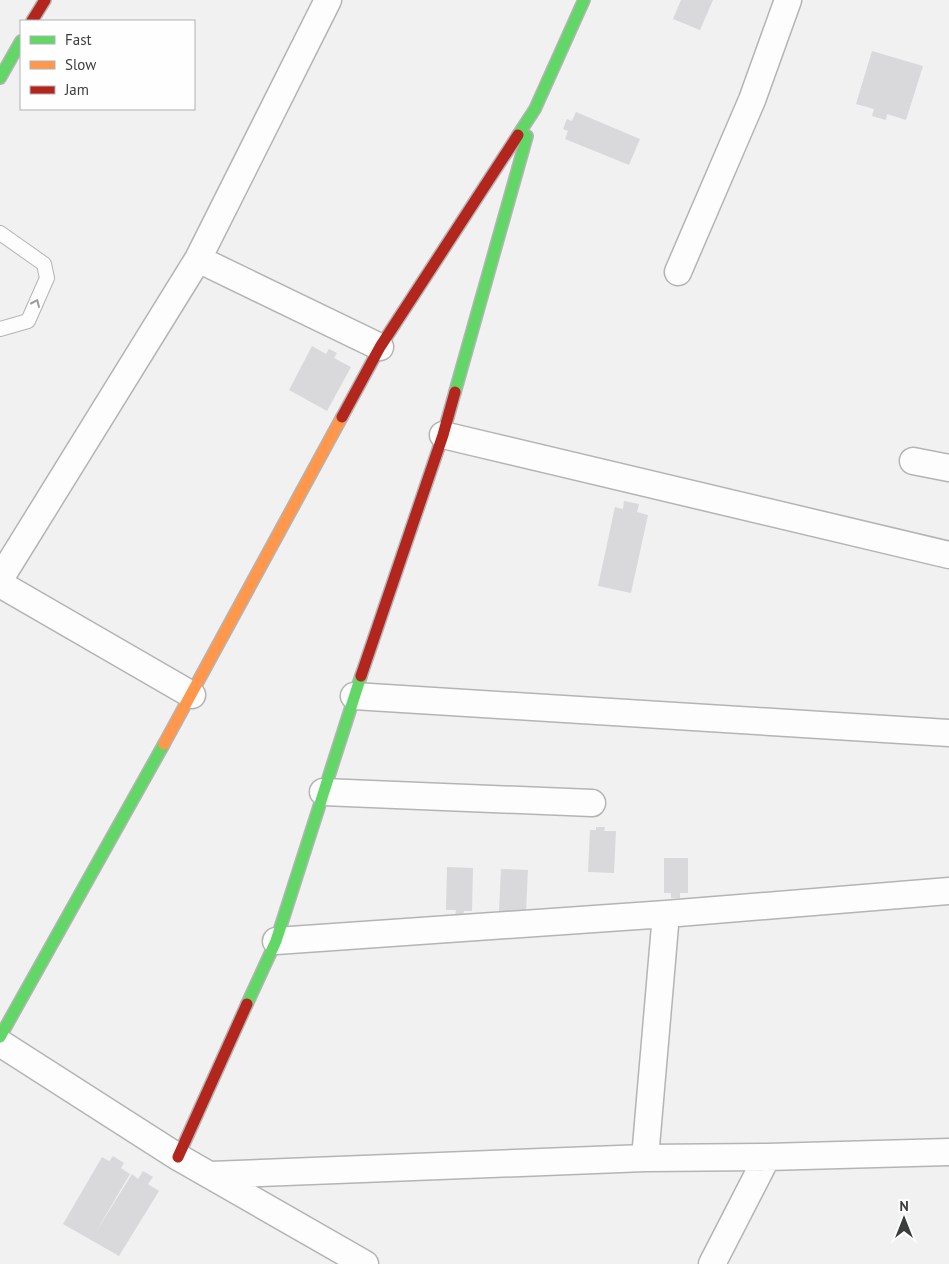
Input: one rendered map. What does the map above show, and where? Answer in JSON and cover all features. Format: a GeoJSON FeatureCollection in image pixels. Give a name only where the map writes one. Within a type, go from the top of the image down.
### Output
{"type":"FeatureCollection","features":[{"type":"Feature","properties":{"kind":"street"},"geometry":{"type":"LineString","coordinates":[[33,20],[45,0]]}},
{"type":"Feature","properties":{"kind":"street"},"geometry":{"type":"LineString","coordinates":[[0,579],[198,259],[328,0]]}},
{"type":"Feature","properties":{"kind":"street"},"geometry":{"type":"LineString","coordinates":[[178,1157],[276,941],[354,696],[443,435],[535,109],[584,0]]}},
{"type":"Feature","properties":{"kind":"street"},"geometry":{"type":"LineString","coordinates":[[678,272],[752,100],[788,0]]}},
{"type":"Feature","properties":{"kind":"street"},"geometry":{"type":"LineString","coordinates":[[0,78],[20,43]]}},
{"type":"Feature","properties":{"kind":"street"},"geometry":{"type":"LineString","coordinates":[[0,1037],[192,695],[380,348],[535,109]]}},
{"type":"Feature","properties":{"kind":"street"},"geometry":{"type":"LineString","coordinates":[[198,259],[380,348]]}},
{"type":"Feature","properties":{"kind":"street"},"geometry":{"type":"LineString","coordinates":[[443,435],[949,556]]}},
{"type":"Feature","properties":{"kind":"street"},"geometry":{"type":"LineString","coordinates":[[913,461],[949,468]]}},
{"type":"Feature","properties":{"kind":"street"},"geometry":{"type":"LineString","coordinates":[[0,584],[192,695]]}},
{"type":"Feature","properties":{"kind":"street"},"geometry":{"type":"LineString","coordinates":[[354,696],[949,733]]}},
{"type":"Feature","properties":{"kind":"street"},"geometry":{"type":"LineString","coordinates":[[323,792],[592,803]]}},
{"type":"Feature","properties":{"kind":"street"},"geometry":{"type":"LineString","coordinates":[[276,941],[666,914],[949,891]]}},
{"type":"Feature","properties":{"kind":"street"},"geometry":{"type":"LineString","coordinates":[[645,1158],[666,914]]}},
{"type":"Feature","properties":{"kind":"street"},"geometry":{"type":"LineString","coordinates":[[0,1043],[178,1157],[365,1264]]}},
{"type":"Feature","properties":{"kind":"street"},"geometry":{"type":"LineString","coordinates":[[211,1175],[645,1158],[949,1152]]}},
{"type":"Feature","properties":{"kind":"street"},"geometry":{"type":"LineString","coordinates":[[712,1264],[767,1157]]}},
{"type":"Feature","properties":{"kind":"lane"},"geometry":{"type":"LineString","coordinates":[[0,233],[44,264],[47,278],[28,321],[0,329]]}},
{"type":"Feature","properties":{"kind":"building"},"geometry":{"type":"Polygon","coordinates":[[[681,0],[713,0],[700,30],[673,19],[681,0]]]}},
{"type":"Feature","properties":{"kind":"building"},"geometry":{"type":"Polygon","coordinates":[[[872,51],[923,66],[906,120],[887,114],[886,120],[872,116],[874,109],[856,104],[872,51]]]}},
{"type":"Feature","properties":{"kind":"building"},"geometry":{"type":"Polygon","coordinates":[[[576,112],[640,139],[629,165],[565,139],[568,131],[563,129],[567,119],[572,121],[576,112]]]}},
{"type":"Feature","properties":{"kind":"building"},"geometry":{"type":"Polygon","coordinates":[[[312,346],[326,354],[329,349],[337,353],[334,358],[351,367],[327,411],[289,390],[312,346]]]}},
{"type":"Feature","properties":{"kind":"building"},"geometry":{"type":"Polygon","coordinates":[[[624,501],[639,504],[637,512],[648,515],[631,593],[598,586],[615,507],[623,509],[624,501]]]}},
{"type":"Feature","properties":{"kind":"building"},"geometry":{"type":"Polygon","coordinates":[[[596,827],[605,827],[604,831],[616,831],[614,873],[588,872],[590,830],[596,830],[596,827]]]}},
{"type":"Feature","properties":{"kind":"building"},"geometry":{"type":"Polygon","coordinates":[[[664,858],[688,858],[688,893],[680,893],[680,898],[671,898],[671,893],[664,893],[664,858]]]}},
{"type":"Feature","properties":{"kind":"building"},"geometry":{"type":"Polygon","coordinates":[[[447,867],[473,868],[472,911],[464,911],[463,916],[455,916],[456,910],[446,910],[447,867]]]}},
{"type":"Feature","properties":{"kind":"building"},"geometry":{"type":"Polygon","coordinates":[[[501,869],[528,870],[526,912],[509,917],[509,911],[499,911],[501,869]]]}},
{"type":"Feature","properties":{"kind":"building"},"geometry":{"type":"Polygon","coordinates":[[[113,1156],[124,1163],[121,1168],[130,1174],[94,1235],[132,1174],[138,1179],[143,1171],[153,1177],[148,1184],[159,1191],[119,1256],[63,1224],[102,1157],[109,1161],[113,1156]]]}},
{"type":"Feature","properties":{"kind":"traffic: fast"},"geometry":{"type":"LineString","coordinates":[[518,135],[535,109],[584,0]]}},
{"type":"Feature","properties":{"kind":"traffic: fast"},"geometry":{"type":"LineString","coordinates":[[0,78],[20,43]]}},
{"type":"Feature","properties":{"kind":"traffic: fast"},"geometry":{"type":"LineString","coordinates":[[455,392],[527,136]]}},
{"type":"Feature","properties":{"kind":"traffic: fast"},"geometry":{"type":"LineString","coordinates":[[247,1004],[276,941],[361,676]]}},
{"type":"Feature","properties":{"kind":"traffic: fast"},"geometry":{"type":"LineString","coordinates":[[0,1037],[164,744]]}},
{"type":"Feature","properties":{"kind":"traffic: slow"},"geometry":{"type":"LineString","coordinates":[[164,744],[342,417]]}},
{"type":"Feature","properties":{"kind":"traffic: jam"},"geometry":{"type":"LineString","coordinates":[[33,20],[45,0]]}},
{"type":"Feature","properties":{"kind":"traffic: jam"},"geometry":{"type":"LineString","coordinates":[[342,417],[380,347],[518,135]]}},
{"type":"Feature","properties":{"kind":"traffic: jam"},"geometry":{"type":"LineString","coordinates":[[361,676],[443,435],[455,392]]}},
{"type":"Feature","properties":{"kind":"traffic: jam"},"geometry":{"type":"LineString","coordinates":[[178,1157],[247,1004]]}}]}
